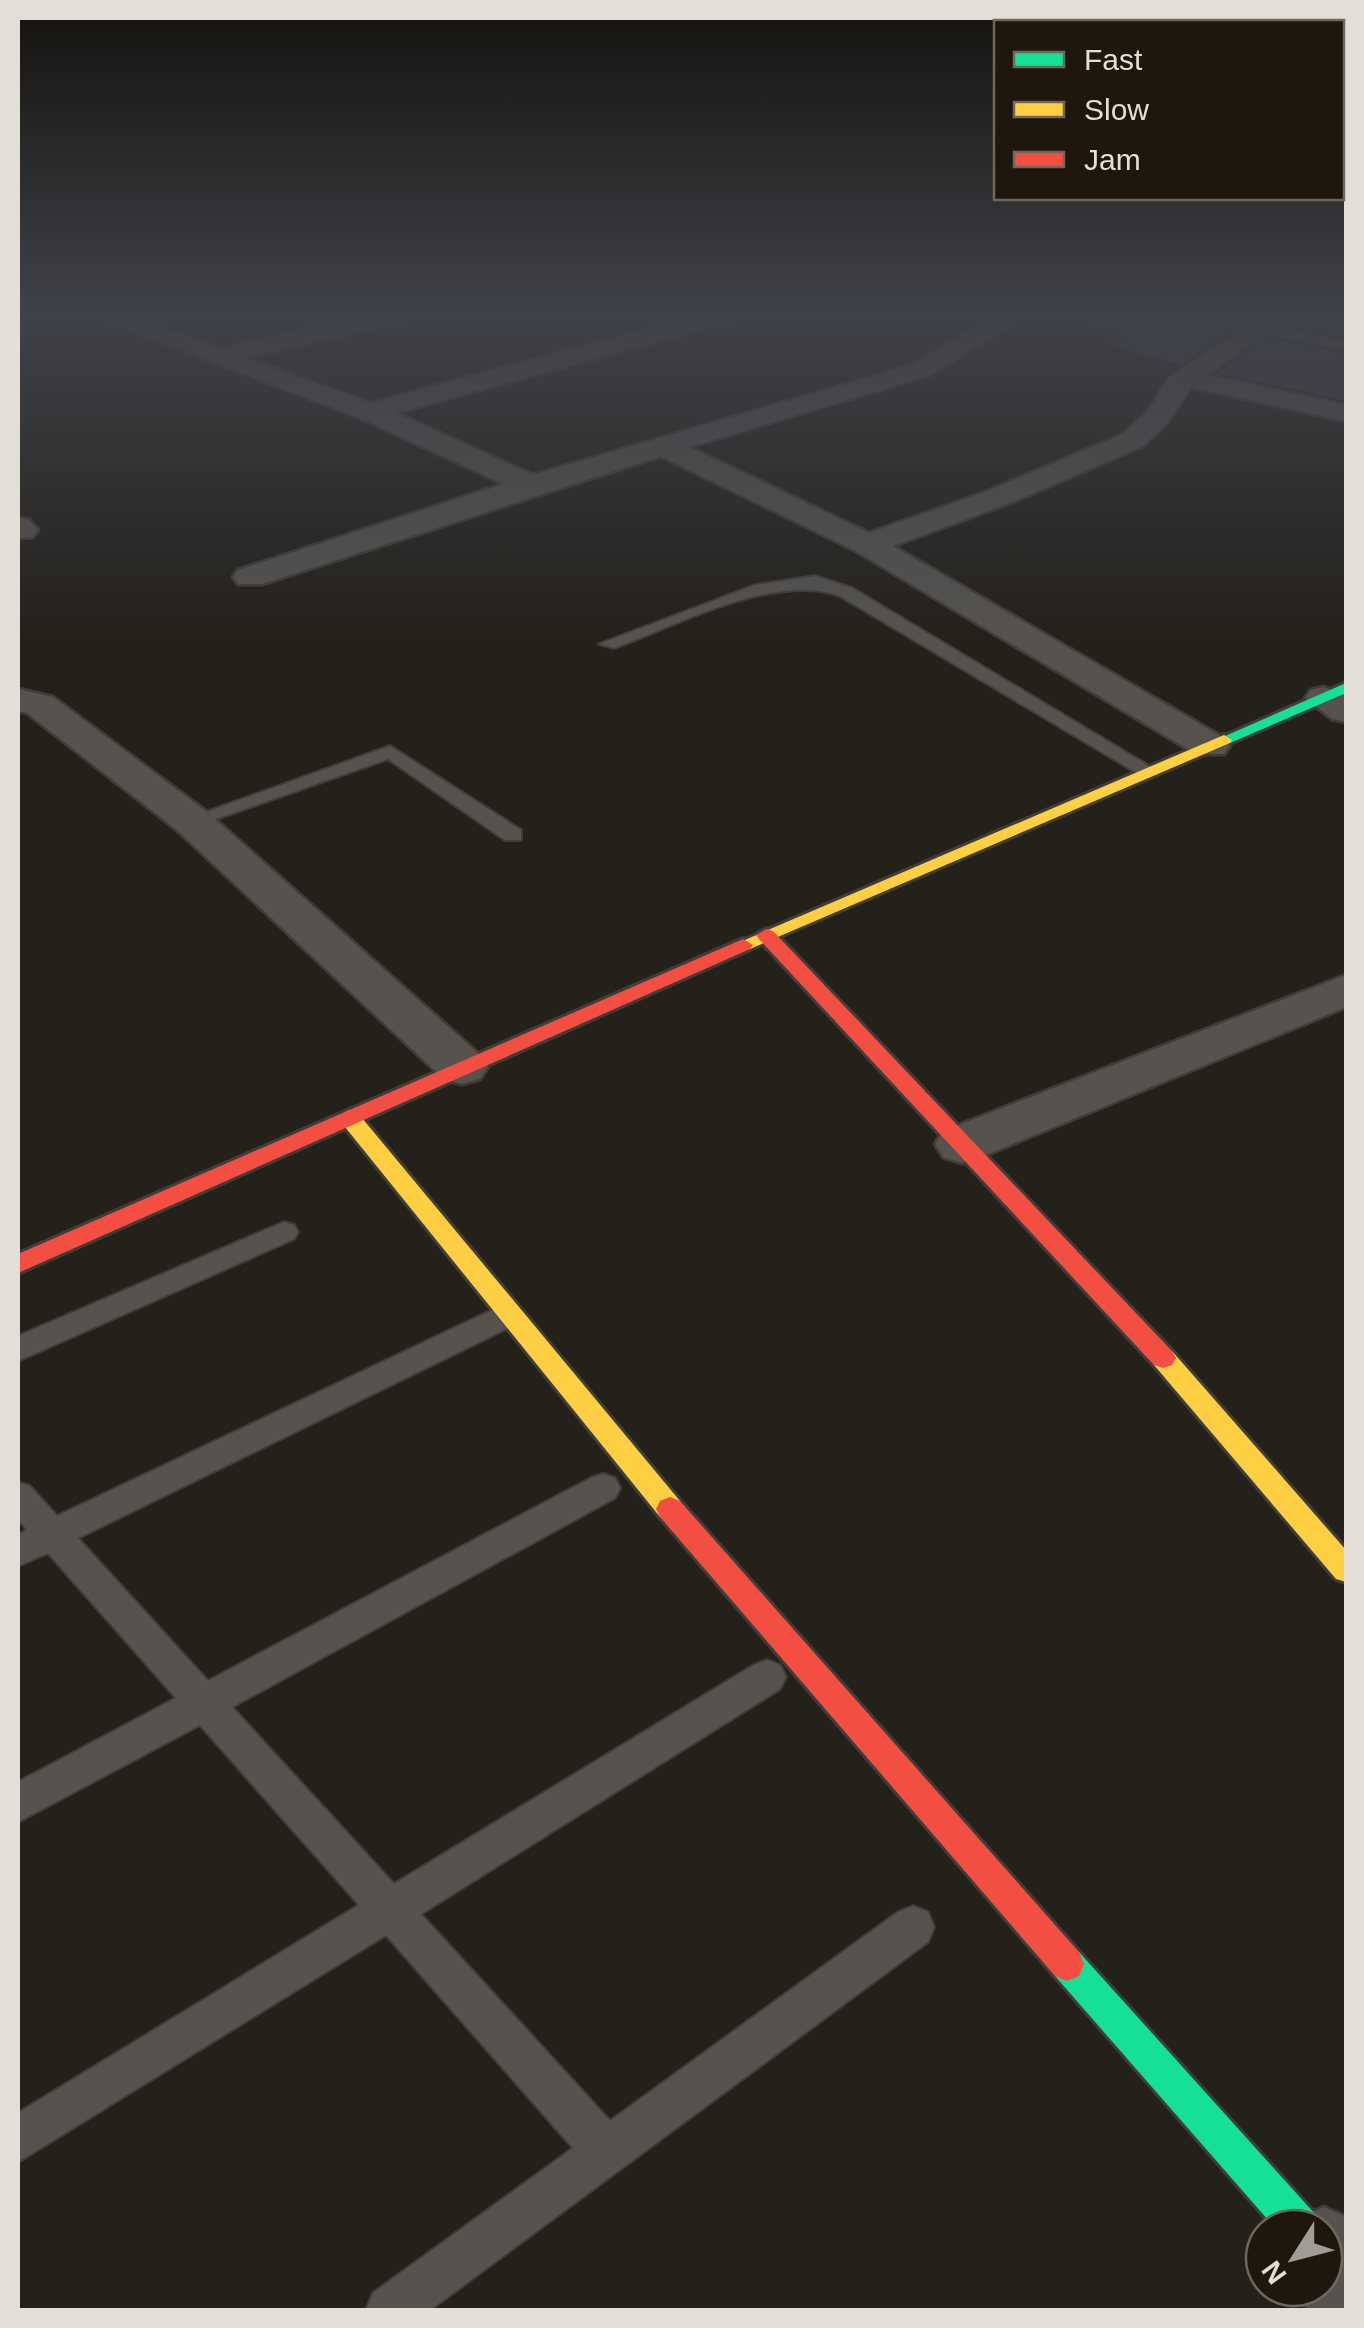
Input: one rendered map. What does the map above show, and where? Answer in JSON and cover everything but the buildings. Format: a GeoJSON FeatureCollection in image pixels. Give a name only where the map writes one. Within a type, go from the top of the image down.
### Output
{"type":"FeatureCollection","features":[{"type":"Feature","properties":{"kind":"street"},"geometry":{"type":"LineString","coordinates":[[393,423],[531,485]]}},
{"type":"Feature","properties":{"kind":"street"},"geometry":{"type":"LineString","coordinates":[[250,578],[531,485],[750,423]]}},
{"type":"Feature","properties":{"kind":"street"},"geometry":{"type":"LineString","coordinates":[[867,544],[999,497],[1132,440],[1147,423]]}},
{"type":"Feature","properties":{"kind":"street"},"geometry":{"type":"LineString","coordinates":[[667,448],[867,544],[1210,746]]}},
{"type":"Feature","properties":{"kind":"street"},"geometry":{"type":"LineString","coordinates":[[18,1264],[766,934],[1210,746],[1339,699]]}},
{"type":"Feature","properties":{"kind":"street"},"geometry":{"type":"LineString","coordinates":[[18,700],[40,704],[192,821],[462,1067]]}},
{"type":"Feature","properties":{"kind":"street"},"geometry":{"type":"LineString","coordinates":[[766,934],[1138,1329],[1346,1570]]}},
{"type":"Feature","properties":{"kind":"street"},"geometry":{"type":"LineString","coordinates":[[962,1144],[1346,990]]}},
{"type":"Feature","properties":{"kind":"street"},"geometry":{"type":"LineString","coordinates":[[349,1117],[505,1316],[871,1741],[1282,2208]]}},
{"type":"Feature","properties":{"kind":"lane"},"geometry":{"type":"LineString","coordinates":[[608,644],[761,589],[816,581],[846,592],[1149,772]]}},
{"type":"Feature","properties":{"kind":"lane"},"geometry":{"type":"LineString","coordinates":[[192,821],[390,752],[514,835]]}},
{"type":"Feature","properties":{"kind":"lane"},"geometry":{"type":"LineString","coordinates":[[18,1349],[284,1232]]}},
{"type":"Feature","properties":{"kind":"lane"},"geometry":{"type":"LineString","coordinates":[[34,1543],[505,1316]]}},
{"type":"Feature","properties":{"kind":"lane"},"geometry":{"type":"LineString","coordinates":[[18,1802],[602,1488]]}},
{"type":"Feature","properties":{"kind":"lane"},"geometry":{"type":"LineString","coordinates":[[18,1496],[34,1543],[202,1702],[607,2151]]}},
{"type":"Feature","properties":{"kind":"lane"},"geometry":{"type":"LineString","coordinates":[[18,2139],[768,1676]]}},
{"type":"Feature","properties":{"kind":"lane"},"geometry":{"type":"LineString","coordinates":[[390,2310],[912,1927]]}},
{"type":"Feature","properties":{"kind":"traffic: fast"},"geometry":{"type":"LineString","coordinates":[[1224,740],[1346,688]]}},
{"type":"Feature","properties":{"kind":"traffic: fast"},"geometry":{"type":"LineString","coordinates":[[1067,1964],[1283,2208]]}},
{"type":"Feature","properties":{"kind":"traffic: slow"},"geometry":{"type":"LineString","coordinates":[[743,945],[1224,740]]}},
{"type":"Feature","properties":{"kind":"traffic: slow"},"geometry":{"type":"LineString","coordinates":[[349,1117],[670,1509]]}},
{"type":"Feature","properties":{"kind":"traffic: slow"},"geometry":{"type":"LineString","coordinates":[[1163,1358],[1346,1570]]}},
{"type":"Feature","properties":{"kind":"traffic: jam"},"geometry":{"type":"LineString","coordinates":[[766,935],[1163,1358]]}},
{"type":"Feature","properties":{"kind":"traffic: jam"},"geometry":{"type":"LineString","coordinates":[[18,1264],[743,945]]}},
{"type":"Feature","properties":{"kind":"traffic: jam"},"geometry":{"type":"LineString","coordinates":[[670,1509],[1067,1964]]}}]}
